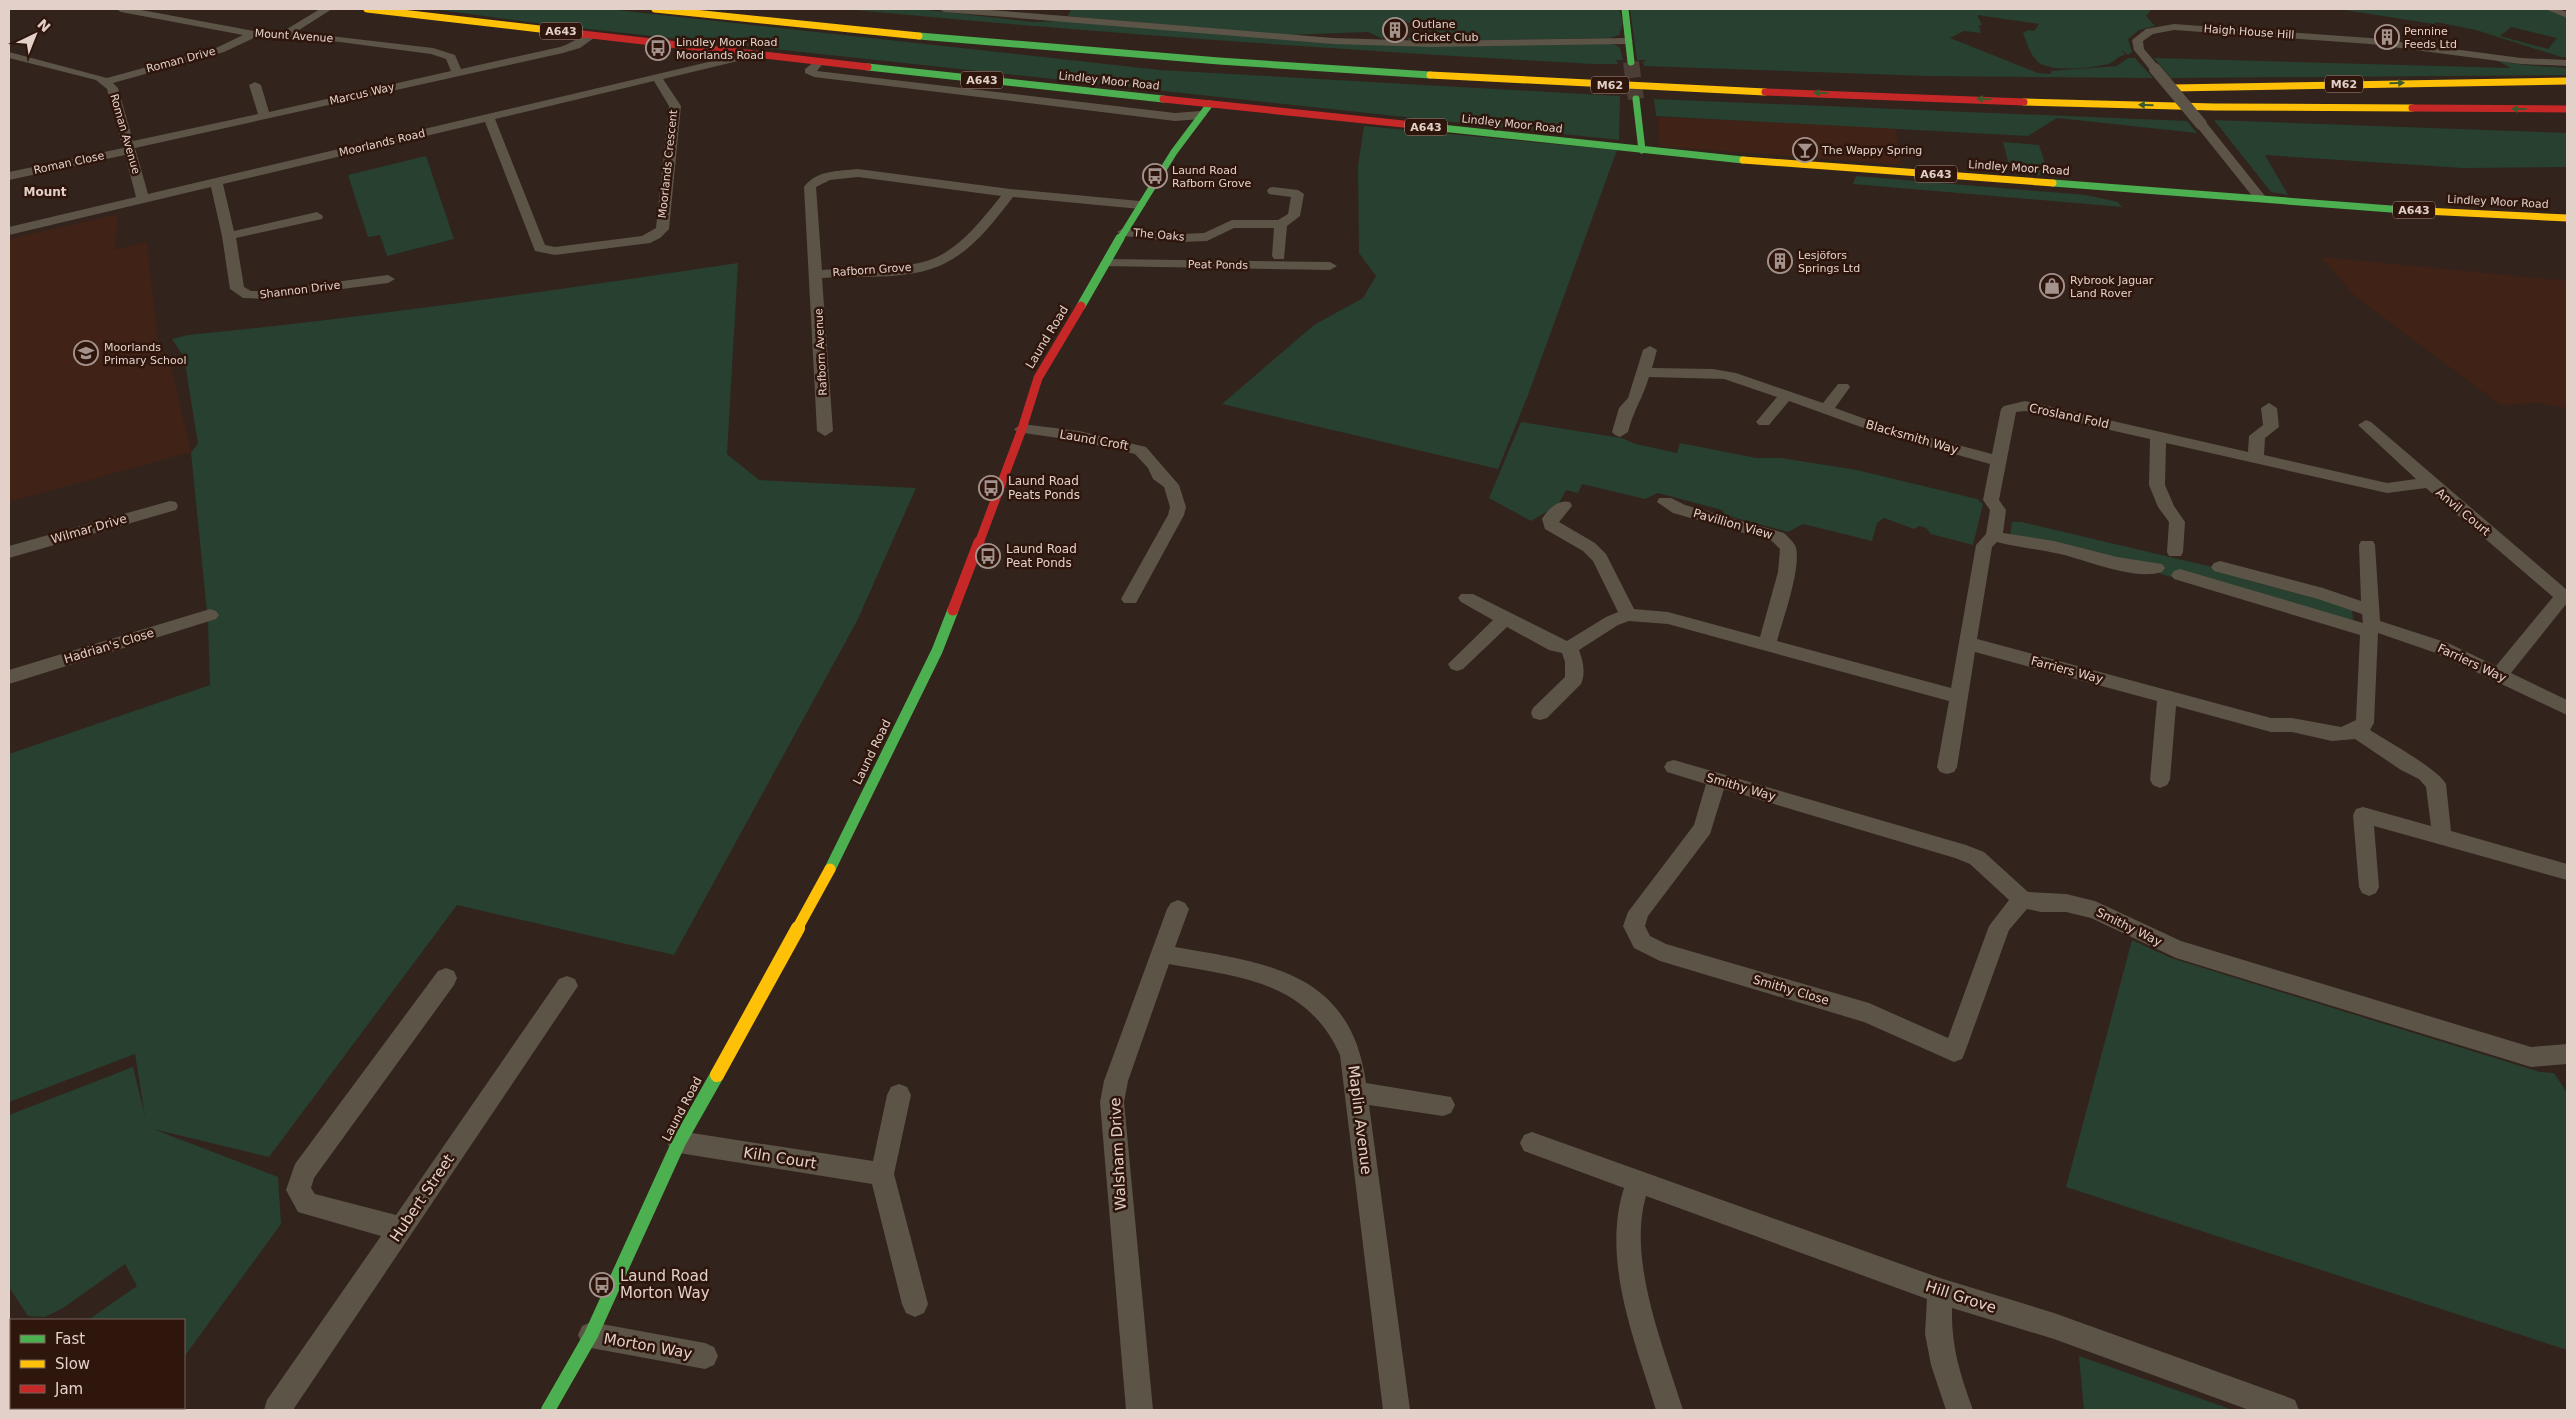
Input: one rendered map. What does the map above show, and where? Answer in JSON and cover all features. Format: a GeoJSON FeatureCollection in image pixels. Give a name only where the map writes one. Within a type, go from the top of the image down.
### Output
{"type":"FeatureCollection","features":[{"type":"Feature","properties":{"kind":"main road","name":"Lindley Moor Road"},"geometry":{"type":"LineString","coordinates":[[367,9],[1210,104],[1796,165],[2391,209],[2567,218]]}},
{"type":"Feature","properties":{"kind":"main road","name":"M62"},"geometry":{"type":"LineString","coordinates":[[655,9],[924,38],[1228,62],[1643,87],[2164,106],[2489,121]]}},
{"type":"Feature","properties":{"kind":"main road","name":"M62"},"geometry":{"type":"LineString","coordinates":[[765,9],[1239,51],[1696,76]]}},
{"type":"Feature","properties":{"kind":"main road"},"geometry":{"type":"LineString","coordinates":[[1625,9],[1631,62]]}},
{"type":"Feature","properties":{"kind":"main road","name":"M62"},"geometry":{"type":"LineString","coordinates":[[2498,94],[2156,89],[2567,81]]}},
{"type":"Feature","properties":{"kind":"main road"},"geometry":{"type":"LineString","coordinates":[[1636,99],[1642,150]]}},
{"type":"Feature","properties":{"kind":"main road","name":"Laund Road"},"geometry":{"type":"LineString","coordinates":[[548,1410],[591,1335],[679,1142],[822,886],[938,651],[1022,429],[1038,378],[1140,205],[1210,104]]}},
{"type":"Feature","properties":{"kind":"main road","name":"M62"},"geometry":{"type":"LineString","coordinates":[[2164,106],[2567,109]]}},
{"type":"Feature","properties":{"kind":"street","name":"Mount Avenue"},"geometry":{"type":"LineString","coordinates":[[121,9],[254,34],[317,36],[444,53],[451,57],[457,73]]}},
{"type":"Feature","properties":{"kind":"street"},"geometry":{"type":"LineString","coordinates":[[284,34],[327,9]]}},
{"type":"Feature","properties":{"kind":"street"},"geometry":{"type":"LineString","coordinates":[[944,9],[1333,41],[1431,44],[1628,41]]}},
{"type":"Feature","properties":{"kind":"street"},"geometry":{"type":"LineString","coordinates":[[2550,9],[2567,15]]}},
{"type":"Feature","properties":{"kind":"street","name":"Haigh House Hill"},"geometry":{"type":"LineString","coordinates":[[2261,199],[2139,50],[2137,40],[2150,31],[2174,27],[2370,40],[2522,61],[2567,63]]}},
{"type":"Feature","properties":{"kind":"street","name":"Roman Drive"},"geometry":{"type":"LineString","coordinates":[[106,82],[220,50],[254,34]]}},
{"type":"Feature","properties":{"kind":"street","name":"Marcus Way"},"geometry":{"type":"LineString","coordinates":[[129,148],[570,48],[593,35]]}},
{"type":"Feature","properties":{"kind":"street","name":"Moorlands Road"},"geometry":{"type":"LineString","coordinates":[[9,231],[755,54]]}},
{"type":"Feature","properties":{"kind":"street","name":"Roman Avenue"},"geometry":{"type":"LineString","coordinates":[[9,55],[100,78],[112,88],[143,199]]}},
{"type":"Feature","properties":{"kind":"street"},"geometry":{"type":"LineString","coordinates":[[819,61],[809,71],[814,74],[1175,117],[1201,115]]}},
{"type":"Feature","properties":{"kind":"street","name":"Moorlands Crescent"},"geometry":{"type":"LineString","coordinates":[[488,118],[540,248],[555,251],[645,240],[662,229],[675,106],[657,78]]}},
{"type":"Feature","properties":{"kind":"street"},"geometry":{"type":"LineString","coordinates":[[255,85],[264,116]]}},
{"type":"Feature","properties":{"kind":"street","name":"Roman Close"},"geometry":{"type":"LineString","coordinates":[[9,176],[129,148]]}},
{"type":"Feature","properties":{"kind":"street","name":"Rafborn Grove"},"geometry":{"type":"LineString","coordinates":[[1010,193],[984,226],[947,257],[935,263],[917,267],[816,274],[810,187],[816,181],[828,176],[858,173],[1010,193],[1140,205]]}},
{"type":"Feature","properties":{"kind":"street","name":"Shannon Drive"},"geometry":{"type":"LineString","coordinates":[[216,182],[229,236],[237,289],[248,295],[266,295],[388,279]]}},
{"type":"Feature","properties":{"kind":"street"},"geometry":{"type":"LineString","coordinates":[[1273,191],[1298,194],[1294,216],[1281,224],[1279,256]]}},
{"type":"Feature","properties":{"kind":"street"},"geometry":{"type":"LineString","coordinates":[[229,236],[317,216]]}},
{"type":"Feature","properties":{"kind":"street","name":"The Oaks"},"geometry":{"type":"LineString","coordinates":[[1124,232],[1182,238],[1207,237],[1232,224],[1281,224]]}},
{"type":"Feature","properties":{"kind":"street","name":"Peat Ponds"},"geometry":{"type":"LineString","coordinates":[[1106,263],[1330,266]]}},
{"type":"Feature","properties":{"kind":"street","name":"Rafborn Avenue"},"geometry":{"type":"LineString","coordinates":[[816,274],[825,431]]}},
{"type":"Feature","properties":{"kind":"street"},"geometry":{"type":"LineString","coordinates":[[1620,432],[1627,408],[1635,399],[1650,350]]}},
{"type":"Feature","properties":{"kind":"street","name":"Blacksmith Way"},"geometry":{"type":"LineString","coordinates":[[1644,372],[1668,375],[1718,373],[1736,376],[1876,428],[1998,461]]}},
{"type":"Feature","properties":{"kind":"street"},"geometry":{"type":"LineString","coordinates":[[1826,409],[1843,387]]}},
{"type":"Feature","properties":{"kind":"street"},"geometry":{"type":"LineString","coordinates":[[1764,422],[1786,395]]}},
{"type":"Feature","properties":{"kind":"street","name":"Crosland Fold"},"geometry":{"type":"LineString","coordinates":[[1947,768],[1984,544],[1994,536],[1998,510],[1992,500],[2009,408],[2026,406],[2387,488],[2429,482]]}},
{"type":"Feature","properties":{"kind":"street"},"geometry":{"type":"LineString","coordinates":[[2256,457],[2257,436],[2271,428],[2269,408]]}},
{"type":"Feature","properties":{"kind":"street","name":"Anvil Court"},"geometry":{"type":"LineString","coordinates":[[2366,425],[2429,482],[2565,596],[2499,675]]}},
{"type":"Feature","properties":{"kind":"street","name":"Laund Croft"},"geometry":{"type":"LineString","coordinates":[[1022,429],[1078,436],[1140,450],[1155,466],[1159,475],[1171,485],[1178,506],[1176,515],[1130,599]]}},
{"type":"Feature","properties":{"kind":"street"},"geometry":{"type":"LineString","coordinates":[[2158,436],[2157,485],[2166,507],[2177,522],[2175,552]]}},
{"type":"Feature","properties":{"kind":"street","name":"Pavillion View"},"geometry":{"type":"LineString","coordinates":[[1665,502],[1679,508],[1778,537],[1788,548],[1786,572],[1767,645]]}},
{"type":"Feature","properties":{"kind":"street","name":"Wilmar Drive"},"geometry":{"type":"LineString","coordinates":[[9,552],[170,506]]}},
{"type":"Feature","properties":{"kind":"street"},"geometry":{"type":"LineString","coordinates":[[1564,506],[1550,519],[1551,525],[1589,547],[1600,558],[1609,580],[1628,615]]}},
{"type":"Feature","properties":{"kind":"street"},"geometry":{"type":"LineString","coordinates":[[1994,536],[2028,545],[2054,547],[2135,568],[2156,568]]}},
{"type":"Feature","properties":{"kind":"street"},"geometry":{"type":"LineString","coordinates":[[2367,546],[2371,622],[2365,723],[2358,731],[2408,765],[2426,774],[2436,784],[2442,837]]}},
{"type":"Feature","properties":{"kind":"street","name":"Farriers Way"},"geometry":{"type":"LineString","coordinates":[[2220,567],[2323,594],[2371,622]]}},
{"type":"Feature","properties":{"kind":"street","name":"Farriers Way"},"geometry":{"type":"LineString","coordinates":[[2180,575],[2397,630],[2433,644],[2567,708]]}},
{"type":"Feature","properties":{"kind":"street"},"geometry":{"type":"LineString","coordinates":[[1467,598],[1555,646],[1569,648],[1612,621],[1628,615],[1668,618],[1958,697]]}},
{"type":"Feature","properties":{"kind":"street","name":"Hadrian's Close"},"geometry":{"type":"LineString","coordinates":[[9,677],[210,614]]}},
{"type":"Feature","properties":{"kind":"street"},"geometry":{"type":"LineString","coordinates":[[1457,664],[1504,619]]}},
{"type":"Feature","properties":{"kind":"street","name":"Farriers Way"},"geometry":{"type":"LineString","coordinates":[[1967,644],[2271,725],[2294,725],[2321,733],[2343,735],[2358,731]]}},
{"type":"Feature","properties":{"kind":"street"},"geometry":{"type":"LineString","coordinates":[[1540,713],[1574,679],[1574,662],[1569,648]]}},
{"type":"Feature","properties":{"kind":"street"},"geometry":{"type":"LineString","coordinates":[[2160,780],[2167,697]]}},
{"type":"Feature","properties":{"kind":"street","name":"Smithy Way"},"geometry":{"type":"LineString","coordinates":[[1674,767],[1959,851],[1977,858],[2022,899],[2040,903],[2066,903],[2095,910],[2176,950],[2531,1057],[2567,1054]]}},
{"type":"Feature","properties":{"kind":"street","name":"Smithy Close"},"geometry":{"type":"LineString","coordinates":[[1717,780],[1703,828],[1639,912],[1634,926],[1642,942],[1660,952],[1869,1013],[1954,1052],[2000,926],[2022,899]]}},
{"type":"Feature","properties":{"kind":"street"},"geometry":{"type":"LineString","coordinates":[[2370,887],[2363,815],[2567,872]]}},
{"type":"Feature","properties":{"kind":"street","name":"Walsham Drive"},"geometry":{"type":"LineString","coordinates":[[1139,1410],[1112,1102],[1116,1081],[1178,909]]}},
{"type":"Feature","properties":{"kind":"street","name":"Maplin Avenue"},"geometry":{"type":"LineString","coordinates":[[1162,954],[1258,973],[1287,984],[1312,999],[1333,1020],[1351,1055],[1397,1410]]}},
{"type":"Feature","properties":{"kind":"street"},"geometry":{"type":"LineString","coordinates":[[402,1228],[307,1204],[298,1190],[304,1172],[446,978]]}},
{"type":"Feature","properties":{"kind":"street","name":"Hubert Street"},"geometry":{"type":"LineString","coordinates":[[277,1410],[567,986]]}},
{"type":"Feature","properties":{"kind":"street"},"geometry":{"type":"LineString","coordinates":[[1357,1092],[1443,1105]]}},
{"type":"Feature","properties":{"kind":"street"},"geometry":{"type":"LineString","coordinates":[[899,1094],[882,1174],[915,1304]]}},
{"type":"Feature","properties":{"kind":"street","name":"Kiln Court"},"geometry":{"type":"LineString","coordinates":[[679,1142],[882,1174]]}},
{"type":"Feature","properties":{"kind":"street","name":"Hill Grove"},"geometry":{"type":"LineString","coordinates":[[1532,1144],[1940,1292],[2054,1326],[2285,1410]]}},
{"type":"Feature","properties":{"kind":"street"},"geometry":{"type":"LineString","coordinates":[[1638,1182],[1630,1215],[1629,1252],[1635,1284],[1669,1410]]}},
{"type":"Feature","properties":{"kind":"street"},"geometry":{"type":"LineString","coordinates":[[1940,1292],[1938,1334],[1944,1365],[1959,1410]]}},
{"type":"Feature","properties":{"kind":"street","name":"Morton Way"},"geometry":{"type":"LineString","coordinates":[[591,1335],[705,1356]]}},
{"type":"Feature","properties":{"kind":"shaded area"},"geometry":{"type":"Polygon","coordinates":[[[1658,117],[1895,128],[1902,165],[1659,146],[1658,117]]]}},
{"type":"Feature","properties":{"kind":"shaded area","name":"Moorlands Primary School"},"geometry":{"type":"Polygon","coordinates":[[[118,214],[115,250],[147,242],[158,343],[170,362],[191,452],[9,502],[9,239],[118,214]]]}},
{"type":"Feature","properties":{"kind":"shaded area"},"geometry":{"type":"Polygon","coordinates":[[[2321,257],[2567,281],[2567,408],[2539,403],[2501,405],[2355,296],[2321,257]]]}},
{"type":"Feature","properties":{"kind":"green space"},"geometry":{"type":"Polygon","coordinates":[[[433,9],[607,9],[1160,70],[1620,96],[1619,140],[551,25],[433,9]]]}},
{"type":"Feature","properties":{"kind":"green space"},"geometry":{"type":"Polygon","coordinates":[[[844,9],[919,9],[1034,22],[1060,21],[1369,45],[1611,44],[1619,48],[1623,60],[1616,60],[1618,64],[1594,64],[1312,47],[1031,26],[844,9]]]}},
{"type":"Feature","properties":{"kind":"green space"},"geometry":{"type":"Polygon","coordinates":[[[1071,9],[1619,9],[1623,23],[1619,35],[1610,38],[1432,41],[1408,40],[1408,38],[1439,37],[1442,34],[1415,28],[1417,27],[1403,20],[1386,19],[1383,39],[1368,32],[1285,35],[1068,16],[1071,9]]]}},
{"type":"Feature","properties":{"kind":"green space"},"geometry":{"type":"Polygon","coordinates":[[[1630,9],[2152,9],[2146,16],[2155,26],[2139,30],[2128,39],[2132,52],[2128,55],[2121,50],[2125,55],[2108,64],[2092,67],[2060,68],[2043,65],[2037,61],[2023,33],[2028,30],[2034,31],[2039,24],[1977,15],[1982,25],[1979,25],[1981,33],[1964,31],[1950,38],[2038,73],[2051,74],[2051,71],[2117,66],[2128,58],[2135,58],[2153,78],[1928,76],[1644,66],[1643,62],[1647,60],[1637,60],[1630,9]]]}},
{"type":"Feature","properties":{"kind":"green space"},"geometry":{"type":"Polygon","coordinates":[[[2338,9],[2545,9],[2567,18],[2567,57],[2561,57],[2476,30],[2436,22],[2434,24],[2338,9]],[[2511,27],[2500,36],[2548,49],[2557,38],[2511,27]]]}},
{"type":"Feature","properties":{"kind":"green space"},"geometry":{"type":"Polygon","coordinates":[[[2154,58],[2511,68],[2496,60],[2524,65],[2567,68],[2567,75],[2171,78],[2154,58]]]}},
{"type":"Feature","properties":{"kind":"green space"},"geometry":{"type":"Polygon","coordinates":[[[1654,99],[2187,121],[2197,133],[2057,118],[2028,136],[1656,116],[1654,99]]]}},
{"type":"Feature","properties":{"kind":"green space"},"geometry":{"type":"Polygon","coordinates":[[[2214,120],[2567,133],[2567,167],[2463,168],[2265,155],[2288,195],[2271,192],[2214,120]]]}},
{"type":"Feature","properties":{"kind":"green space"},"geometry":{"type":"Polygon","coordinates":[[[1364,126],[1617,150],[1528,395],[1498,469],[1222,404],[1314,325],[1363,298],[1376,276],[1359,253],[1358,166],[1364,126]]]}},
{"type":"Feature","properties":{"kind":"green space"},"geometry":{"type":"Polygon","coordinates":[[[2003,142],[2039,145],[2049,176],[2011,173],[2003,142]]]}},
{"type":"Feature","properties":{"kind":"green space"},"geometry":{"type":"Polygon","coordinates":[[[426,156],[454,239],[387,256],[380,235],[368,237],[348,175],[426,156]]]}},
{"type":"Feature","properties":{"kind":"green space"},"geometry":{"type":"Polygon","coordinates":[[[1856,176],[2086,195],[2118,202],[2122,207],[1853,184],[1856,176]]]}},
{"type":"Feature","properties":{"kind":"green space"},"geometry":{"type":"Polygon","coordinates":[[[738,263],[727,454],[759,480],[916,488],[857,621],[674,955],[457,905],[269,1157],[153,1129],[278,1177],[281,1224],[185,1356],[185,1319],[89,1319],[137,1286],[125,1264],[63,1308],[45,1317],[28,1316],[9,1287],[9,1115],[133,1067],[145,1116],[135,1054],[9,1102],[9,754],[210,685],[208,622],[191,452],[198,444],[184,357],[172,339],[188,335],[326,320],[738,263]]]}},
{"type":"Feature","properties":{"kind":"green space"},"geometry":{"type":"Polygon","coordinates":[[[1521,422],[1621,438],[1636,444],[1677,453],[1680,443],[1756,458],[1781,458],[1857,470],[1977,499],[1983,504],[1973,545],[1931,534],[1926,528],[1919,526],[1914,529],[1884,518],[1877,523],[1872,541],[1803,524],[1788,532],[1725,515],[1722,510],[1658,493],[1645,499],[1582,484],[1578,493],[1566,490],[1558,505],[1531,521],[1489,498],[1521,422]]]}},
{"type":"Feature","properties":{"kind":"green space"},"geometry":{"type":"Polygon","coordinates":[[[2012,522],[2021,522],[2225,570],[2250,581],[2352,608],[2353,620],[2178,579],[2161,574],[2155,564],[2130,562],[2010,536],[2012,522]]]}},
{"type":"Feature","properties":{"kind":"green space"},"geometry":{"type":"Polygon","coordinates":[[[2132,940],[2171,958],[2540,1072],[2554,1073],[2567,1093],[2567,1350],[2066,1187],[2132,940]]]}},
{"type":"Feature","properties":{"kind":"green space"},"geometry":{"type":"Polygon","coordinates":[[[2079,1356],[2233,1410],[2084,1410],[2079,1356]]]}},
{"type":"Feature","properties":{"kind":"green space"},"geometry":{"type":"Polygon","coordinates":[[[30,1409],[145,1409],[144,1410],[30,1409]]]}},
{"type":"Feature","properties":{"kind":"tunnel"},"geometry":{"type":"LineString","coordinates":[[1631,62],[1636,99]]}},
{"type":"Feature","properties":{"kind":"traffic: fast"},"geometry":{"type":"LineString","coordinates":[[1625,9],[1631,62]]}},
{"type":"Feature","properties":{"kind":"traffic: fast"},"geometry":{"type":"LineString","coordinates":[[919,36],[1219,61],[1430,75]]}},
{"type":"Feature","properties":{"kind":"traffic: fast"},"geometry":{"type":"LineString","coordinates":[[868,67],[1163,99]]}},
{"type":"Feature","properties":{"kind":"traffic: fast"},"geometry":{"type":"LineString","coordinates":[[1636,99],[1642,150]]}},
{"type":"Feature","properties":{"kind":"traffic: fast"},"geometry":{"type":"LineString","coordinates":[[1081,306],[1158,177],[1210,104]]}},
{"type":"Feature","properties":{"kind":"traffic: fast"},"geometry":{"type":"LineString","coordinates":[[1413,125],[1743,160]]}},
{"type":"Feature","properties":{"kind":"traffic: fast"},"geometry":{"type":"LineString","coordinates":[[2053,183],[2404,210]]}},
{"type":"Feature","properties":{"kind":"traffic: fast"},"geometry":{"type":"LineString","coordinates":[[830,869],[937,651],[953,610]]}},
{"type":"Feature","properties":{"kind":"traffic: fast"},"geometry":{"type":"LineString","coordinates":[[548,1410],[591,1335],[679,1142],[717,1075]]}},
{"type":"Feature","properties":{"kind":"traffic: slow"},"geometry":{"type":"LineString","coordinates":[[367,9],[574,33]]}},
{"type":"Feature","properties":{"kind":"traffic: slow"},"geometry":{"type":"LineString","coordinates":[[655,9],[919,36]]}},
{"type":"Feature","properties":{"kind":"traffic: slow"},"geometry":{"type":"LineString","coordinates":[[1430,75],[1765,92]]}},
{"type":"Feature","properties":{"kind":"traffic: slow"},"geometry":{"type":"LineString","coordinates":[[2173,88],[2567,81]]}},
{"type":"Feature","properties":{"kind":"traffic: slow"},"geometry":{"type":"LineString","coordinates":[[2024,102],[2214,107],[2412,108]]}},
{"type":"Feature","properties":{"kind":"traffic: slow"},"geometry":{"type":"LineString","coordinates":[[1743,160],[2053,183]]}},
{"type":"Feature","properties":{"kind":"traffic: slow"},"geometry":{"type":"LineString","coordinates":[[2404,210],[2567,218]]}},
{"type":"Feature","properties":{"kind":"traffic: slow"},"geometry":{"type":"LineString","coordinates":[[717,1075],[830,869]]}},
{"type":"Feature","properties":{"kind":"traffic: jam"},"geometry":{"type":"LineString","coordinates":[[574,33],[868,67]]}},
{"type":"Feature","properties":{"kind":"traffic: jam"},"geometry":{"type":"LineString","coordinates":[[1765,92],[2024,102]]}},
{"type":"Feature","properties":{"kind":"traffic: jam"},"geometry":{"type":"LineString","coordinates":[[1163,99],[1413,125]]}},
{"type":"Feature","properties":{"kind":"traffic: jam"},"geometry":{"type":"LineString","coordinates":[[2412,108],[2567,109]]}},
{"type":"Feature","properties":{"kind":"traffic: jam"},"geometry":{"type":"LineString","coordinates":[[953,610],[1022,429],[1038,378],[1081,306]]}},
{"type":"Feature","properties":{"kind":"place","name":"Outlane Cricket Club"},"geometry":{"type":"Point","coordinates":[1395,30]}},
{"type":"Feature","properties":{"kind":"place","name":"Pennine Feeds Ltd"},"geometry":{"type":"Point","coordinates":[2387,37]}},
{"type":"Feature","properties":{"kind":"place","name":"Lindley Moor Road Moorlands Road"},"geometry":{"type":"Point","coordinates":[658,48]}},
{"type":"Feature","properties":{"kind":"place","name":"The Wappy Spring"},"geometry":{"type":"Point","coordinates":[1805,150]}},
{"type":"Feature","properties":{"kind":"place","name":"Laund Road Rafborn Grove"},"geometry":{"type":"Point","coordinates":[1155,176]}},
{"type":"Feature","properties":{"kind":"place","name":"Lesjöfors Springs Ltd"},"geometry":{"type":"Point","coordinates":[1780,261]}},
{"type":"Feature","properties":{"kind":"place","name":"Rybrook Jaguar Land Rover"},"geometry":{"type":"Point","coordinates":[2052,286]}},
{"type":"Feature","properties":{"kind":"place","name":"Moorlands Primary School"},"geometry":{"type":"Point","coordinates":[86,353]}},
{"type":"Feature","properties":{"kind":"place","name":"Laund Road Peats Ponds"},"geometry":{"type":"Point","coordinates":[991,488]}},
{"type":"Feature","properties":{"kind":"place","name":"Laund Road Peat Ponds"},"geometry":{"type":"Point","coordinates":[988,556]}},
{"type":"Feature","properties":{"kind":"place","name":"Laund Road Morton Way"},"geometry":{"type":"Point","coordinates":[602,1285]}},
{"type":"Feature","properties":{"kind":"district","name":"Mount"},"geometry":{"type":"Point","coordinates":[45,192]}}]}
